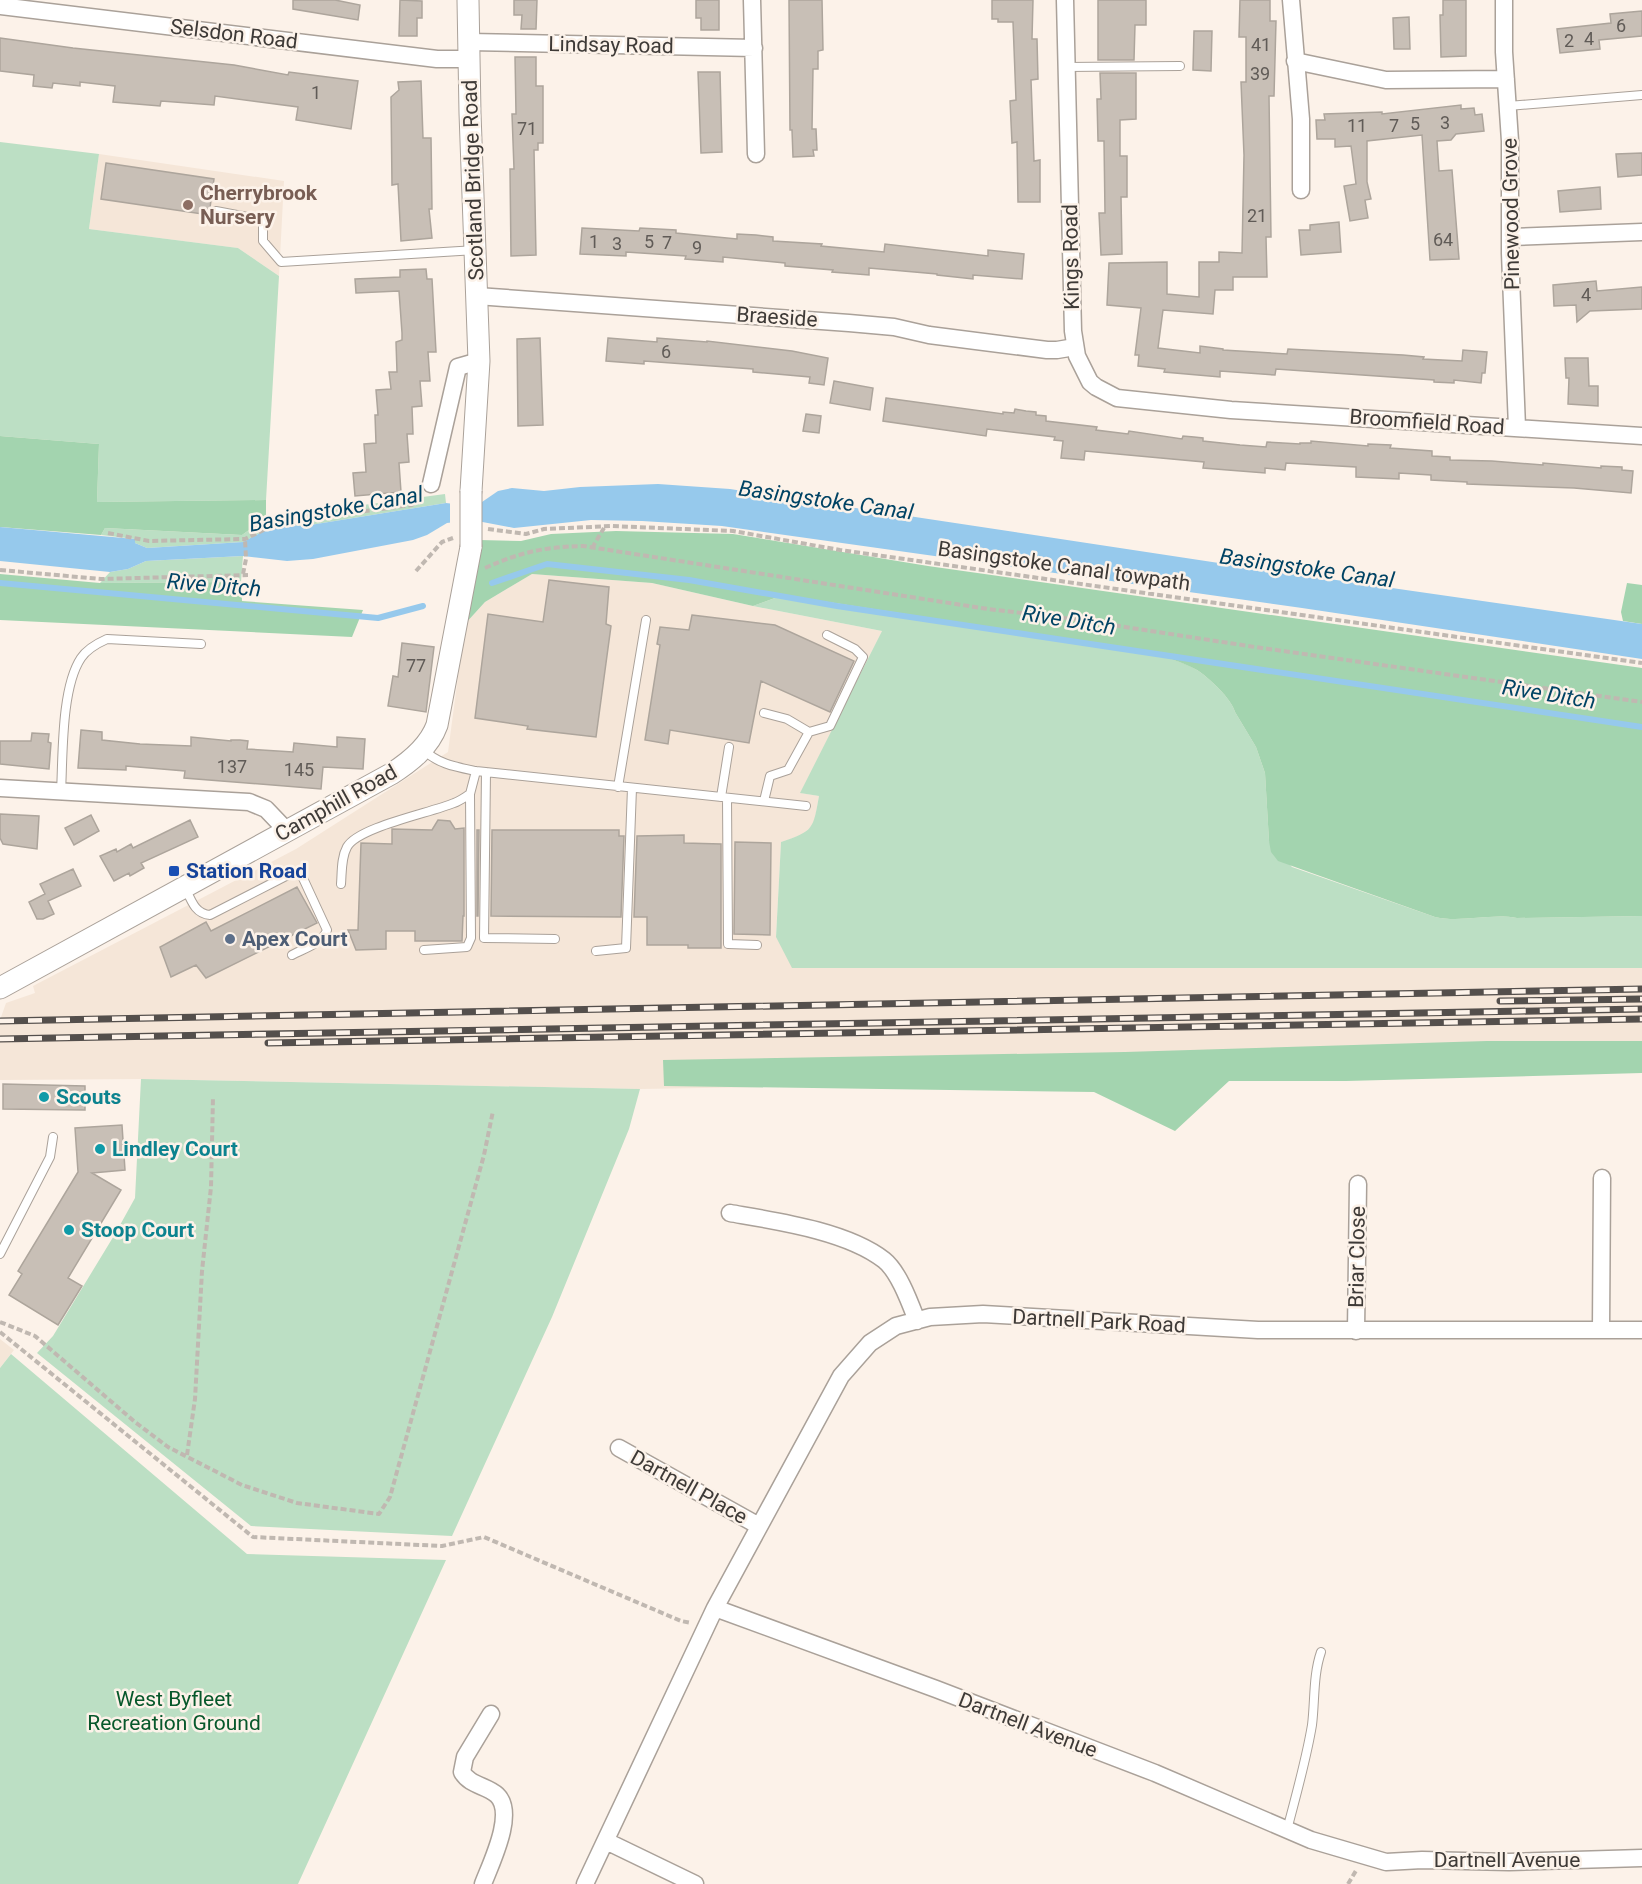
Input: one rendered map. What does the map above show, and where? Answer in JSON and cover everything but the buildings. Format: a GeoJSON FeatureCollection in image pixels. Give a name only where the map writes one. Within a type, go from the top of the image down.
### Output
{"type":"FeatureCollection","features":[{"type":"Feature","properties":{"kind":"street","name":"Scotland Bridge Road"},"geometry":{"type":"LineString","coordinates":[[468,0],[479,361],[471,491],[476,538]]}},
{"type":"Feature","properties":{"kind":"street"},"geometry":{"type":"LineString","coordinates":[[752,0],[756,154]]}},
{"type":"Feature","properties":{"kind":"street","name":"Kings Road"},"geometry":{"type":"LineString","coordinates":[[1065,0],[1075,347],[1080,367],[1090,382],[1117,398],[1213,409]]}},
{"type":"Feature","properties":{"kind":"street"},"geometry":{"type":"LineString","coordinates":[[1291,0],[1301,119],[1301,190]]}},
{"type":"Feature","properties":{"kind":"street","name":"Pinewood Grove"},"geometry":{"type":"LineString","coordinates":[[1504,0],[1517,428]]}},
{"type":"Feature","properties":{"kind":"street","name":"Selsdon Road"},"geometry":{"type":"LineString","coordinates":[[0,6],[437,59],[469,50]]}},
{"type":"Feature","properties":{"kind":"street","name":"Lindsay Road"},"geometry":{"type":"LineString","coordinates":[[469,50],[754,48]]}},
{"type":"Feature","properties":{"kind":"street"},"geometry":{"type":"LineString","coordinates":[[1295,61],[1386,80],[1506,79]]}},
{"type":"Feature","properties":{"kind":"street"},"geometry":{"type":"LineString","coordinates":[[1510,237],[1642,232]]}},
{"type":"Feature","properties":{"kind":"street","name":"Braeside"},"geometry":{"type":"LineString","coordinates":[[477,296],[894,327],[929,335],[1047,350],[1075,347]]}},
{"type":"Feature","properties":{"kind":"street"},"geometry":{"type":"LineString","coordinates":[[431,484],[458,367],[479,361]]}},
{"type":"Feature","properties":{"kind":"street","name":"Broomfield Road"},"geometry":{"type":"LineString","coordinates":[[1213,409],[1642,436]]}},
{"type":"Feature","properties":{"kind":"street","name":"Camphill Road"},"geometry":{"type":"LineString","coordinates":[[0,988],[391,774],[423,749],[433,735],[439,720],[466,577],[476,538]]}},
{"type":"Feature","properties":{"kind":"street"},"geometry":{"type":"LineString","coordinates":[[0,788],[249,802],[266,809],[287,831]]}},
{"type":"Feature","properties":{"kind":"street"},"geometry":{"type":"LineString","coordinates":[[1601,1330],[1602,1178]]}},
{"type":"Feature","properties":{"kind":"street","name":"Briar Close"},"geometry":{"type":"LineString","coordinates":[[1356,1331],[1359,1184]]}},
{"type":"Feature","properties":{"kind":"street"},"geometry":{"type":"LineString","coordinates":[[730,1213],[793,1224],[858,1244],[886,1261],[906,1293],[917,1321]]}},
{"type":"Feature","properties":{"kind":"street","name":"Dartnell Park Road"},"geometry":{"type":"LineString","coordinates":[[715,1608],[842,1376],[870,1343],[896,1326],[930,1317],[983,1314],[1258,1330],[1642,1330]]}},
{"type":"Feature","properties":{"kind":"street","name":"Dartnell Place"},"geometry":{"type":"LineString","coordinates":[[619,1448],[759,1526]]}},
{"type":"Feature","properties":{"kind":"street"},"geometry":{"type":"LineString","coordinates":[[585,1884],[715,1608]]}},
{"type":"Feature","properties":{"kind":"street","name":"Dartnell Avenue"},"geometry":{"type":"LineString","coordinates":[[715,1608],[1100,1752],[1311,1840],[1386,1862],[1422,1860],[1509,1862],[1642,1858]]}},
{"type":"Feature","properties":{"kind":"street"},"geometry":{"type":"LineString","coordinates":[[483,1884],[504,1823],[504,1808],[497,1795],[466,1779],[462,1772],[465,1758],[491,1714]]}},
{"type":"Feature","properties":{"kind":"street"},"geometry":{"type":"LineString","coordinates":[[606,1841],[695,1884]]}},
{"type":"Feature","properties":{"kind":"lane"},"geometry":{"type":"LineString","coordinates":[[1066,67],[1180,66]]}},
{"type":"Feature","properties":{"kind":"lane"},"geometry":{"type":"LineString","coordinates":[[1508,106],[1642,95]]}},
{"type":"Feature","properties":{"kind":"lane"},"geometry":{"type":"LineString","coordinates":[[216,211],[263,220],[263,241],[281,262],[476,250]]}},
{"type":"Feature","properties":{"kind":"lane"},"geometry":{"type":"LineString","coordinates":[[618,787],[646,620]]}},
{"type":"Feature","properties":{"kind":"lane"},"geometry":{"type":"LineString","coordinates":[[764,801],[770,776],[788,770],[808,732],[830,726],[863,657],[855,649],[827,635]]}},
{"type":"Feature","properties":{"kind":"lane"},"geometry":{"type":"LineString","coordinates":[[61,792],[65,723],[72,677],[82,657],[96,644],[107,639],[201,644]]}},
{"type":"Feature","properties":{"kind":"lane"},"geometry":{"type":"LineString","coordinates":[[764,713],[787,718],[808,732]]}},
{"type":"Feature","properties":{"kind":"lane"},"geometry":{"type":"LineString","coordinates":[[729,747],[724,797],[728,944],[757,945]]}},
{"type":"Feature","properties":{"kind":"lane"},"geometry":{"type":"LineString","coordinates":[[423,749],[430,757],[446,764],[476,771],[806,806]]}},
{"type":"Feature","properties":{"kind":"lane"},"geometry":{"type":"LineString","coordinates":[[424,950],[467,947],[471,938],[470,794],[476,771]]}},
{"type":"Feature","properties":{"kind":"lane"},"geometry":{"type":"LineString","coordinates":[[486,772],[484,938],[555,939]]}},
{"type":"Feature","properties":{"kind":"lane"},"geometry":{"type":"LineString","coordinates":[[596,951],[626,948],[632,788]]}},
{"type":"Feature","properties":{"kind":"lane"},"geometry":{"type":"LineString","coordinates":[[341,884],[343,858],[352,840],[398,821],[454,803],[470,794]]}},
{"type":"Feature","properties":{"kind":"lane"},"geometry":{"type":"LineString","coordinates":[[184,887],[196,909],[202,914],[210,915],[288,875],[296,873],[302,876],[327,930],[321,940],[292,956]]}},
{"type":"Feature","properties":{"kind":"lane"},"geometry":{"type":"LineString","coordinates":[[0,1254],[50,1157],[53,1137]]}},
{"type":"Feature","properties":{"kind":"lane"},"geometry":{"type":"LineString","coordinates":[[1287,1830],[1309,1746],[1320,1652]]}},
{"type":"Feature","properties":{"kind":"path"},"geometry":{"type":"LineString","coordinates":[[108,533],[149,541],[245,539],[280,522],[412,505],[431,484]]}},
{"type":"Feature","properties":{"kind":"path"},"geometry":{"type":"LineString","coordinates":[[592,548],[604,527]]}},
{"type":"Feature","properties":{"kind":"path","name":"Basingstoke Canal towpath"},"geometry":{"type":"LineString","coordinates":[[476,538],[526,534],[544,529],[604,527],[733,531],[840,550],[1642,663]]}},
{"type":"Feature","properties":{"kind":"path"},"geometry":{"type":"LineString","coordinates":[[0,570],[101,579],[245,574],[245,539]]}},
{"type":"Feature","properties":{"kind":"path"},"geometry":{"type":"LineString","coordinates":[[416,571],[441,542]]}},
{"type":"Feature","properties":{"kind":"path"},"geometry":{"type":"LineString","coordinates":[[466,577],[510,557],[540,548],[583,546],[988,609],[1073,619],[1642,702]]}},
{"type":"Feature","properties":{"kind":"path"},"geometry":{"type":"LineString","coordinates":[[188,1455],[195,1399],[202,1271],[211,1187],[213,1097]]}},
{"type":"Feature","properties":{"kind":"path"},"geometry":{"type":"LineString","coordinates":[[0,1322],[35,1336],[135,1422],[168,1447],[188,1455],[242,1485],[297,1503],[379,1514],[390,1497],[484,1155],[493,1111]]}},
{"type":"Feature","properties":{"kind":"path"},"geometry":{"type":"LineString","coordinates":[[0,1332],[252,1537],[442,1546],[484,1537],[681,1621],[696,1624]]}},
{"type":"Feature","properties":{"kind":"shaded area","name":"Cherrybrook Nursery"},"geometry":{"type":"Polygon","coordinates":[[[99,154],[284,181],[279,276],[238,248],[89,229],[99,154]]]}},
{"type":"Feature","properties":{"kind":"shaded area"},"geometry":{"type":"Polygon","coordinates":[[[532,574],[652,583],[753,606],[882,631],[801,793],[819,796],[814,824],[802,835],[781,842],[776,936],[1642,948],[1642,1072],[640,1089],[141,1079],[0,1080],[0,1020],[6,1003],[35,993],[33,986],[296,849],[448,752],[465,624],[485,602],[532,574]]]}},
{"type":"Feature","properties":{"kind":"shaded area"},"geometry":{"type":"Polygon","coordinates":[[[0,1339],[14,1350],[0,1368],[0,1339]]]}},
{"type":"Feature","properties":{"kind":"green space"},"geometry":{"type":"Polygon","coordinates":[[[0,142],[99,154],[89,229],[238,248],[279,276],[266,500],[97,502],[99,444],[0,436],[0,142]]]}},
{"type":"Feature","properties":{"kind":"green space"},"geometry":{"type":"Polygon","coordinates":[[[0,436],[99,444],[97,502],[266,500],[266,518],[242,535],[105,528],[101,535],[0,527],[0,436]]]}},
{"type":"Feature","properties":{"kind":"green space"},"geometry":{"type":"Polygon","coordinates":[[[445,494],[446,503],[304,526],[277,524],[243,542],[147,548],[135,543],[135,539],[101,535],[105,528],[242,535],[266,518],[445,494]]]}},
{"type":"Feature","properties":{"kind":"green space"},"geometry":{"type":"Polygon","coordinates":[[[616,531],[733,534],[928,566],[1642,668],[1642,916],[1445,919],[1278,861],[1271,852],[1269,841],[1265,773],[1256,747],[1233,707],[1219,689],[1197,670],[1151,652],[783,595],[753,606],[652,583],[532,574],[485,602],[465,624],[479,540],[521,541],[551,534],[616,531]]]}},
{"type":"Feature","properties":{"kind":"green space"},"geometry":{"type":"Polygon","coordinates":[[[243,556],[241,582],[100,583],[110,572],[128,569],[146,561],[243,556]]]}},
{"type":"Feature","properties":{"kind":"green space"},"geometry":{"type":"Polygon","coordinates":[[[0,574],[100,583],[241,582],[242,601],[363,610],[352,637],[0,620],[0,574]]]}},
{"type":"Feature","properties":{"kind":"green space"},"geometry":{"type":"Polygon","coordinates":[[[1627,583],[1642,585],[1642,624],[1623,621],[1621,612],[1627,583]]]}},
{"type":"Feature","properties":{"kind":"green space"},"geometry":{"type":"Polygon","coordinates":[[[783,595],[1151,652],[1186,665],[1202,673],[1225,695],[1256,747],[1265,773],[1269,841],[1292,867],[1445,919],[1642,916],[1642,968],[792,968],[776,937],[781,842],[800,835],[813,822],[819,796],[800,793],[882,631],[753,606],[783,595]]]}},
{"type":"Feature","properties":{"kind":"green space"},"geometry":{"type":"Polygon","coordinates":[[[1487,1041],[1642,1041],[1642,1073],[1346,1081],[1229,1081],[1175,1131],[1094,1092],[664,1086],[663,1060],[1125,1052],[1487,1041]]]}},
{"type":"Feature","properties":{"kind":"green space"},"geometry":{"type":"Polygon","coordinates":[[[141,1079],[640,1089],[629,1129],[552,1317],[452,1536],[251,1526],[37,1353],[53,1336],[135,1198],[141,1079]]]}},
{"type":"Feature","properties":{"kind":"green space","name":"West Byfleet Recreation Ground"},"geometry":{"type":"Polygon","coordinates":[[[11,1354],[247,1554],[446,1560],[298,1884],[0,1884],[0,1368],[11,1354]]]}},
{"type":"Feature","properties":{"kind":"water","name":"Basingstoke Canal"},"geometry":{"type":"Polygon","coordinates":[[[658,484],[730,489],[1642,624],[1642,659],[1302,608],[722,526],[642,521],[591,520],[514,528],[472,520],[447,523],[413,540],[313,559],[287,561],[243,556],[146,561],[128,569],[110,572],[0,561],[0,527],[135,539],[135,543],[147,548],[243,542],[277,524],[304,526],[446,503],[471,506],[482,502],[498,491],[512,488],[544,491],[658,484]]]}},
{"type":"Feature","properties":{"kind":"pier"},"geometry":{"type":"Polygon","coordinates":[[[450,500],[471,503],[472,523],[450,526],[450,500]]]}},
{"type":"Feature","properties":{"kind":"waterway","name":"Rive Ditch"},"geometry":{"type":"LineString","coordinates":[[492,583],[547,564],[689,580],[837,606],[1642,727]]}},
{"type":"Feature","properties":{"kind":"waterway","name":"Rive Ditch"},"geometry":{"type":"LineString","coordinates":[[0,583],[378,618],[423,606]]}},
{"type":"Feature","properties":{"kind":"railway"},"geometry":{"type":"LineString","coordinates":[[0,1021],[1642,989]]}},
{"type":"Feature","properties":{"kind":"railway"},"geometry":{"type":"LineString","coordinates":[[1500,1001],[1642,999]]}},
{"type":"Feature","properties":{"kind":"railway"},"geometry":{"type":"LineString","coordinates":[[0,1039],[1642,1009]]}},
{"type":"Feature","properties":{"kind":"railway"},"geometry":{"type":"LineString","coordinates":[[268,1043],[1642,1019]]}},
{"type":"Feature","properties":{"kind":"place","name":"Cherrybrook Nursery"},"geometry":{"type":"Point","coordinates":[188,205]}},
{"type":"Feature","properties":{"kind":"place","name":"Station Road"},"geometry":{"type":"Point","coordinates":[174,871]}},
{"type":"Feature","properties":{"kind":"place","name":"Apex Court"},"geometry":{"type":"Point","coordinates":[230,939]}},
{"type":"Feature","properties":{"kind":"place","name":"Scouts"},"geometry":{"type":"Point","coordinates":[44,1097]}},
{"type":"Feature","properties":{"kind":"place","name":"Lindley Court"},"geometry":{"type":"Point","coordinates":[100,1149]}},
{"type":"Feature","properties":{"kind":"place","name":"Stoop Court"},"geometry":{"type":"Point","coordinates":[69,1230]}}]}
